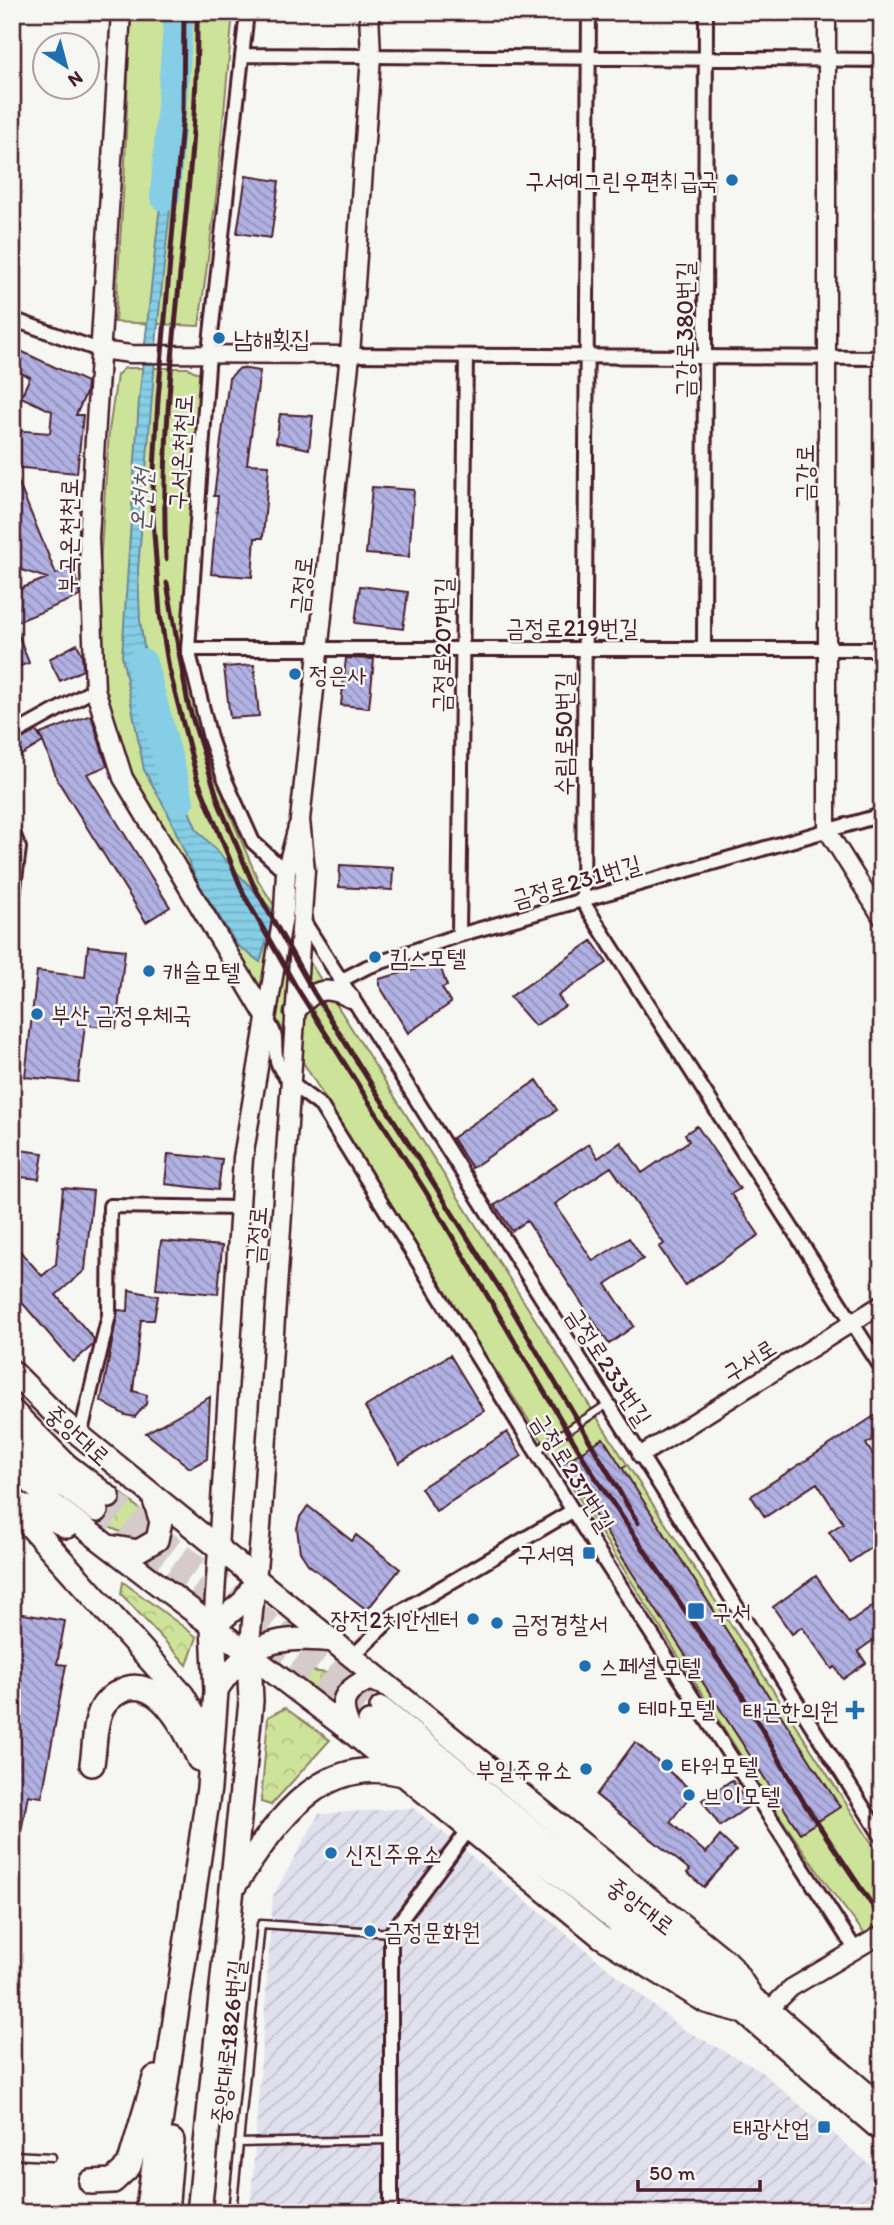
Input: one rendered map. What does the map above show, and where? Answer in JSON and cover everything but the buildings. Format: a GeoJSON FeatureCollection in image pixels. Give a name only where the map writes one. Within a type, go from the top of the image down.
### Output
{"type":"FeatureCollection","features":[{"type":"Feature","properties":{"kind":"highway"},"geometry":{"type":"LineString","coordinates":[[12,1503],[188,1703],[205,1746],[209,1788]]}},
{"type":"Feature","properties":{"kind":"highway"},"geometry":{"type":"LineString","coordinates":[[147,2213],[209,1788],[216,1691],[213,1627]]}},
{"type":"Feature","properties":{"kind":"highway"},"geometry":{"type":"LineString","coordinates":[[199,2213],[251,1701],[249,1654]]}},
{"type":"Feature","properties":{"kind":"highway"},"geometry":{"type":"LineString","coordinates":[[92,1764],[99,1716],[105,1704],[122,1690],[142,1688],[158,1696],[174,1716],[197,1753],[209,1788]]}},
{"type":"Feature","properties":{"kind":"highway"},"geometry":{"type":"LineString","coordinates":[[231,1890],[280,1820],[307,1795],[333,1780],[359,1771],[387,1770],[403,1774]]}},
{"type":"Feature","properties":{"kind":"highway"},"geometry":{"type":"LineString","coordinates":[[91,2182],[113,2181],[124,2173],[133,2160],[183,1974]]}},
{"type":"Feature","properties":{"kind":"highway"},"geometry":{"type":"LineString","coordinates":[[166,2213],[183,1974]]}},
{"type":"Feature","properties":{"kind":"main road","name":"부곡온천천로"},"geometry":{"type":"LineString","coordinates":[[121,12],[89,538],[94,689],[123,778],[266,1013]]}},
{"type":"Feature","properties":{"kind":"main road","name":"금정로"},"geometry":{"type":"LineString","coordinates":[[213,1627],[243,1158],[284,910],[286,872],[300,820],[350,355],[371,56],[369,12]]}},
{"type":"Feature","properties":{"kind":"main road","name":"금정로"},"geometry":{"type":"LineString","coordinates":[[249,1654],[257,1578],[305,870],[300,820]]}},
{"type":"Feature","properties":{"kind":"main road"},"geometry":{"type":"LineString","coordinates":[[294,1013],[319,990],[335,990],[350,998]]}},
{"type":"Feature","properties":{"kind":"main road"},"geometry":{"type":"LineString","coordinates":[[12,1371],[80,1436],[218,1545],[730,1964],[755,2010]]}},
{"type":"Feature","properties":{"kind":"main road","name":"중앙대로"},"geometry":{"type":"LineString","coordinates":[[12,1410],[103,1504],[55,1479],[12,1436]]}},
{"type":"Feature","properties":{"kind":"main road"},"geometry":{"type":"LineString","coordinates":[[12,1465],[53,1504],[103,1544],[249,1654],[367,1720],[403,1774],[601,1937],[706,2002],[755,2010]]}},
{"type":"Feature","properties":{"kind":"main road"},"geometry":{"type":"LineString","coordinates":[[12,1503],[103,1544],[138,1551],[157,1541],[162,1522],[152,1494]]}},
{"type":"Feature","properties":{"kind":"main road"},"geometry":{"type":"LineString","coordinates":[[213,1627],[244,1601],[257,1578]]}},
{"type":"Feature","properties":{"kind":"main road"},"geometry":{"type":"LineString","coordinates":[[216,1691],[235,1665],[262,1645],[278,1640],[335,1642]]}},
{"type":"Feature","properties":{"kind":"main road"},"geometry":{"type":"LineString","coordinates":[[367,1720],[342,1713],[342,1702],[354,1686],[369,1679],[387,1685]]}},
{"type":"Feature","properties":{"kind":"main road","name":"중앙대로"},"geometry":{"type":"LineString","coordinates":[[367,1720],[633,1912],[882,2107]]}},
{"type":"Feature","properties":{"kind":"main road","name":"중앙대로"},"geometry":{"type":"LineString","coordinates":[[755,2010],[882,2131]]}},
{"type":"Feature","properties":{"kind":"street","name":"구서온천천로"},"geometry":{"type":"LineString","coordinates":[[247,12],[245,55],[204,353],[188,649],[210,738],[223,775],[253,842],[286,872]]}},
{"type":"Feature","properties":{"kind":"street","name":"수림로50번길"},"geometry":{"type":"LineString","coordinates":[[583,902],[589,12]]}},
{"type":"Feature","properties":{"kind":"street","name":"금강로380번길"},"geometry":{"type":"LineString","coordinates":[[704,648],[706,12]]}},
{"type":"Feature","properties":{"kind":"street","name":"금강로"},"geometry":{"type":"LineString","coordinates":[[827,12],[827,830]]}},
{"type":"Feature","properties":{"kind":"street"},"geometry":{"type":"LineString","coordinates":[[245,55],[882,60]]}},
{"type":"Feature","properties":{"kind":"street"},"geometry":{"type":"LineString","coordinates":[[12,319],[99,350],[131,354],[882,358]]}},
{"type":"Feature","properties":{"kind":"street","name":"금정로207번길"},"geometry":{"type":"LineString","coordinates":[[459,935],[466,356]]}},
{"type":"Feature","properties":{"kind":"street","name":"금정로219번길"},"geometry":{"type":"LineString","coordinates":[[188,649],[882,649]]}},
{"type":"Feature","properties":{"kind":"street"},"geometry":{"type":"LineString","coordinates":[[12,735],[94,689]]}},
{"type":"Feature","properties":{"kind":"street","name":"금정로231번길"},"geometry":{"type":"LineString","coordinates":[[340,981],[367,967],[459,935],[882,815]]}},
{"type":"Feature","properties":{"kind":"street"},"geometry":{"type":"LineString","coordinates":[[12,830],[19,848],[12,904]]}},
{"type":"Feature","properties":{"kind":"street"},"geometry":{"type":"LineString","coordinates":[[827,830],[882,918]]}},
{"type":"Feature","properties":{"kind":"street","name":"금정로233번길"},"geometry":{"type":"LineString","coordinates":[[286,872],[294,905],[350,998],[603,1407],[641,1455],[882,1837]]}},
{"type":"Feature","properties":{"kind":"street"},"geometry":{"type":"LineString","coordinates":[[583,902],[882,1369]]}},
{"type":"Feature","properties":{"kind":"street"},"geometry":{"type":"LineString","coordinates":[[266,1013],[278,1036],[277,1061],[290,1082]]}},
{"type":"Feature","properties":{"kind":"street","name":"금정로237번길"},"geometry":{"type":"LineString","coordinates":[[290,1082],[321,1105],[535,1452],[855,1949]]}},
{"type":"Feature","properties":{"kind":"street"},"geometry":{"type":"LineString","coordinates":[[80,1436],[109,1315],[110,1206],[240,1208]]}},
{"type":"Feature","properties":{"kind":"street","name":"구서로"},"geometry":{"type":"LineString","coordinates":[[641,1455],[882,1304]]}},
{"type":"Feature","properties":{"kind":"street"},"geometry":{"type":"LineString","coordinates":[[353,1656],[394,1615],[572,1510]]}},
{"type":"Feature","properties":{"kind":"street"},"geometry":{"type":"LineString","coordinates":[[391,2213],[391,1933],[470,1828]]}},
{"type":"Feature","properties":{"kind":"street"},"geometry":{"type":"LineString","coordinates":[[755,2010],[882,1934]]}},
{"type":"Feature","properties":{"kind":"lane"},"geometry":{"type":"LineString","coordinates":[[535,1452],[603,1407]]}},
{"type":"Feature","properties":{"kind":"lane","name":"중앙대로1826번길"},"geometry":{"type":"LineString","coordinates":[[390,2140],[238,2143],[261,1924],[391,1933]]}},
{"type":"Feature","properties":{"kind":"lane"},"geometry":{"type":"LineString","coordinates":[[232,2213],[238,2143]]}},
{"type":"Feature","properties":{"kind":"lane"},"geometry":{"type":"LineString","coordinates":[[12,2155],[52,2157]]}},
{"type":"Feature","properties":{"kind":"shaded area"},"geometry":{"type":"Polygon","coordinates":[[[413,1808],[681,2028],[759,2070],[882,2175],[882,2213],[250,2213],[273,1896],[319,1814],[413,1808]]]}},
{"type":"Feature","properties":{"kind":"green space"},"geometry":{"type":"Polygon","coordinates":[[[130,12],[233,12],[217,190],[199,326],[115,322],[125,164],[130,12]]]}},
{"type":"Feature","properties":{"kind":"green space"},"geometry":{"type":"Polygon","coordinates":[[[125,368],[188,368],[200,374],[184,619],[190,678],[224,800],[258,880],[603,1427],[882,1859],[882,1956],[832,1892],[772,1805],[555,1460],[454,1307],[206,905],[127,768],[102,694],[104,651],[99,581],[109,431],[117,375],[125,368]]]}},
{"type":"Feature","properties":{"kind":"green space"},"geometry":{"type":"Polygon","coordinates":[[[119,1491],[143,1512],[146,1526],[140,1536],[130,1536],[97,1522],[105,1516],[119,1491]]]}},
{"type":"Feature","properties":{"kind":"green space"},"geometry":{"type":"Polygon","coordinates":[[[123,1582],[197,1637],[187,1665],[121,1594],[123,1582]]]}},
{"type":"Feature","properties":{"kind":"green space"},"geometry":{"type":"Polygon","coordinates":[[[302,1670],[345,1675],[328,1700],[298,1677],[302,1670]]]}},
{"type":"Feature","properties":{"kind":"green space"},"geometry":{"type":"Polygon","coordinates":[[[285,1708],[330,1740],[271,1805],[261,1802],[268,1717],[285,1708]]]}},
{"type":"Feature","properties":{"kind":"water","name":"온천천"},"geometry":{"type":"Polygon","coordinates":[[[189,12],[158,322],[138,570],[140,620],[157,736],[197,830],[275,913],[260,962],[237,945],[197,881],[167,811],[144,770],[122,656],[139,400],[159,214],[189,12]]]}},
{"type":"Feature","properties":{"kind":"waterway","name":"온천천"},"geometry":{"type":"LineString","coordinates":[[165,196],[179,12]]}},
{"type":"Feature","properties":{"kind":"waterway","name":"온천천"},"geometry":{"type":"LineString","coordinates":[[142,663],[179,801]]}},
{"type":"Feature","properties":{"kind":"tunnel"},"geometry":{"type":"LineString","coordinates":[[109,1497],[381,1708]]}},
{"type":"Feature","properties":{"kind":"tunnel"},"geometry":{"type":"LineString","coordinates":[[97,1511],[369,1722]]}},
{"type":"Feature","properties":{"kind":"railway"},"geometry":{"type":"LineString","coordinates":[[184,12],[183,112],[158,399],[152,506],[160,614],[169,669],[197,778],[244,895],[295,985],[426,1192],[593,1474],[742,1695],[806,1806],[882,1920]]}},
{"type":"Feature","properties":{"kind":"railway"},"geometry":{"type":"LineString","coordinates":[[166,559],[167,422],[192,149],[197,12]]}},
{"type":"Feature","properties":{"kind":"railway"},"geometry":{"type":"LineString","coordinates":[[167,583],[188,704],[220,806],[253,884],[314,993],[503,1294],[638,1523]]}},
{"type":"Feature","properties":{"kind":"place","name":"구서예그린우편취급국"},"geometry":{"type":"Point","coordinates":[732,180]}},
{"type":"Feature","properties":{"kind":"place","name":"남해횟집"},"geometry":{"type":"Point","coordinates":[219,338]}},
{"type":"Feature","properties":{"kind":"place","name":"정은사"},"geometry":{"type":"Point","coordinates":[295,674]}},
{"type":"Feature","properties":{"kind":"place","name":"킴스모텔"},"geometry":{"type":"Point","coordinates":[375,957]}},
{"type":"Feature","properties":{"kind":"place","name":"캐슬모텔"},"geometry":{"type":"Point","coordinates":[149,971]}},
{"type":"Feature","properties":{"kind":"place","name":"부산 금정우체국"},"geometry":{"type":"Point","coordinates":[37,1014]}},
{"type":"Feature","properties":{"kind":"place","name":"구서역"},"geometry":{"type":"Point","coordinates":[589,1553]}},
{"type":"Feature","properties":{"kind":"place","name":"구서"},"geometry":{"type":"Point","coordinates":[696,1611]}},
{"type":"Feature","properties":{"kind":"place","name":"장전2치안센터"},"geometry":{"type":"Point","coordinates":[473,1619]}},
{"type":"Feature","properties":{"kind":"place","name":"금정경찰서"},"geometry":{"type":"Point","coordinates":[497,1623]}},
{"type":"Feature","properties":{"kind":"place","name":"스페셜 모텔"},"geometry":{"type":"Point","coordinates":[585,1666]}},
{"type":"Feature","properties":{"kind":"place","name":"테마모텔"},"geometry":{"type":"Point","coordinates":[624,1708]}},
{"type":"Feature","properties":{"kind":"place","name":"태곤한의원"},"geometry":{"type":"Point","coordinates":[855,1710]}},
{"type":"Feature","properties":{"kind":"place","name":"타워모텔"},"geometry":{"type":"Point","coordinates":[667,1765]}},
{"type":"Feature","properties":{"kind":"place","name":"부일주유소"},"geometry":{"type":"Point","coordinates":[586,1769]}},
{"type":"Feature","properties":{"kind":"place","name":"브이모텔"},"geometry":{"type":"Point","coordinates":[689,1795]}},
{"type":"Feature","properties":{"kind":"place","name":"신진주유소"},"geometry":{"type":"Point","coordinates":[331,1853]}},
{"type":"Feature","properties":{"kind":"place","name":"금정문화원"},"geometry":{"type":"Point","coordinates":[370,1931]}},
{"type":"Feature","properties":{"kind":"place","name":"태광산업"},"geometry":{"type":"Point","coordinates":[824,2127]}}]}
